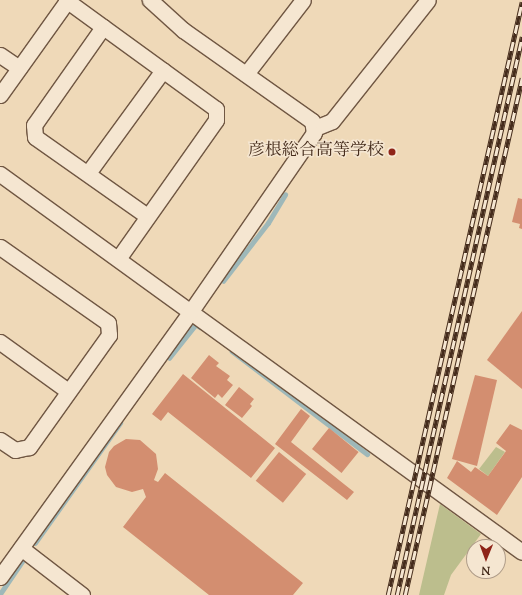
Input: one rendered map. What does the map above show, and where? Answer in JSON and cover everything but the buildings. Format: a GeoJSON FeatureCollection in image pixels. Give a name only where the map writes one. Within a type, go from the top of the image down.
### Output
{"type":"FeatureCollection","features":[{"type":"Feature","properties":{"kind":"street"},"geometry":{"type":"LineString","coordinates":[[150,0],[184,30],[312,120],[315,128]]}},
{"type":"Feature","properties":{"kind":"street"},"geometry":{"type":"LineString","coordinates":[[246,74],[303,0]]}},
{"type":"Feature","properties":{"kind":"street"},"geometry":{"type":"LineString","coordinates":[[0,577],[191,311],[315,128],[332,121],[428,0]]}},
{"type":"Feature","properties":{"kind":"street"},"geometry":{"type":"LineString","coordinates":[[0,95],[67,1],[216,109],[216,120],[118,259]]}},
{"type":"Feature","properties":{"kind":"street"},"geometry":{"type":"LineString","coordinates":[[103,27],[34,125],[35,137],[147,216]]}},
{"type":"Feature","properties":{"kind":"street"},"geometry":{"type":"LineString","coordinates":[[0,55],[19,68]]}},
{"type":"Feature","properties":{"kind":"street"},"geometry":{"type":"LineString","coordinates":[[88,173],[163,70]]}},
{"type":"Feature","properties":{"kind":"street"},"geometry":{"type":"LineString","coordinates":[[0,174],[522,552]]}},
{"type":"Feature","properties":{"kind":"street"},"geometry":{"type":"LineString","coordinates":[[0,246],[108,323],[109,335],[29,447],[15,450],[0,440]]}},
{"type":"Feature","properties":{"kind":"street"},"geometry":{"type":"LineString","coordinates":[[0,342],[68,391]]}},
{"type":"Feature","properties":{"kind":"street"},"geometry":{"type":"LineString","coordinates":[[21,548],[82,595]]}},
{"type":"Feature","properties":{"kind":"green space"},"geometry":{"type":"Polygon","coordinates":[[[496,447],[505,452],[488,476],[479,469],[496,447]]]}},
{"type":"Feature","properties":{"kind":"green space"},"geometry":{"type":"Polygon","coordinates":[[[440,504],[481,534],[477,539],[466,539],[466,554],[451,575],[444,595],[419,595],[440,504]]]}},
{"type":"Feature","properties":{"kind":"waterway"},"geometry":{"type":"LineString","coordinates":[[223,281],[268,223],[285,195]]}},
{"type":"Feature","properties":{"kind":"waterway"},"geometry":{"type":"LineString","coordinates":[[169,358],[196,324],[200,327]]}},
{"type":"Feature","properties":{"kind":"waterway"},"geometry":{"type":"LineString","coordinates":[[232,351],[367,454]]}},
{"type":"Feature","properties":{"kind":"waterway"},"geometry":{"type":"LineString","coordinates":[[35,543],[120,423]]}},
{"type":"Feature","properties":{"kind":"waterway"},"geometry":{"type":"LineString","coordinates":[[0,594],[23,560]]}},
{"type":"Feature","properties":{"kind":"railway"},"geometry":{"type":"LineString","coordinates":[[388,595],[522,2]]}},
{"type":"Feature","properties":{"kind":"railway"},"geometry":{"type":"LineString","coordinates":[[397,595],[522,37]]}},
{"type":"Feature","properties":{"kind":"railway"},"geometry":{"type":"LineString","coordinates":[[405,595],[522,78]]}},
{"type":"Feature","properties":{"kind":"place","name":"彦根総合高等学校"},"geometry":{"type":"Point","coordinates":[392,152]}}]}
